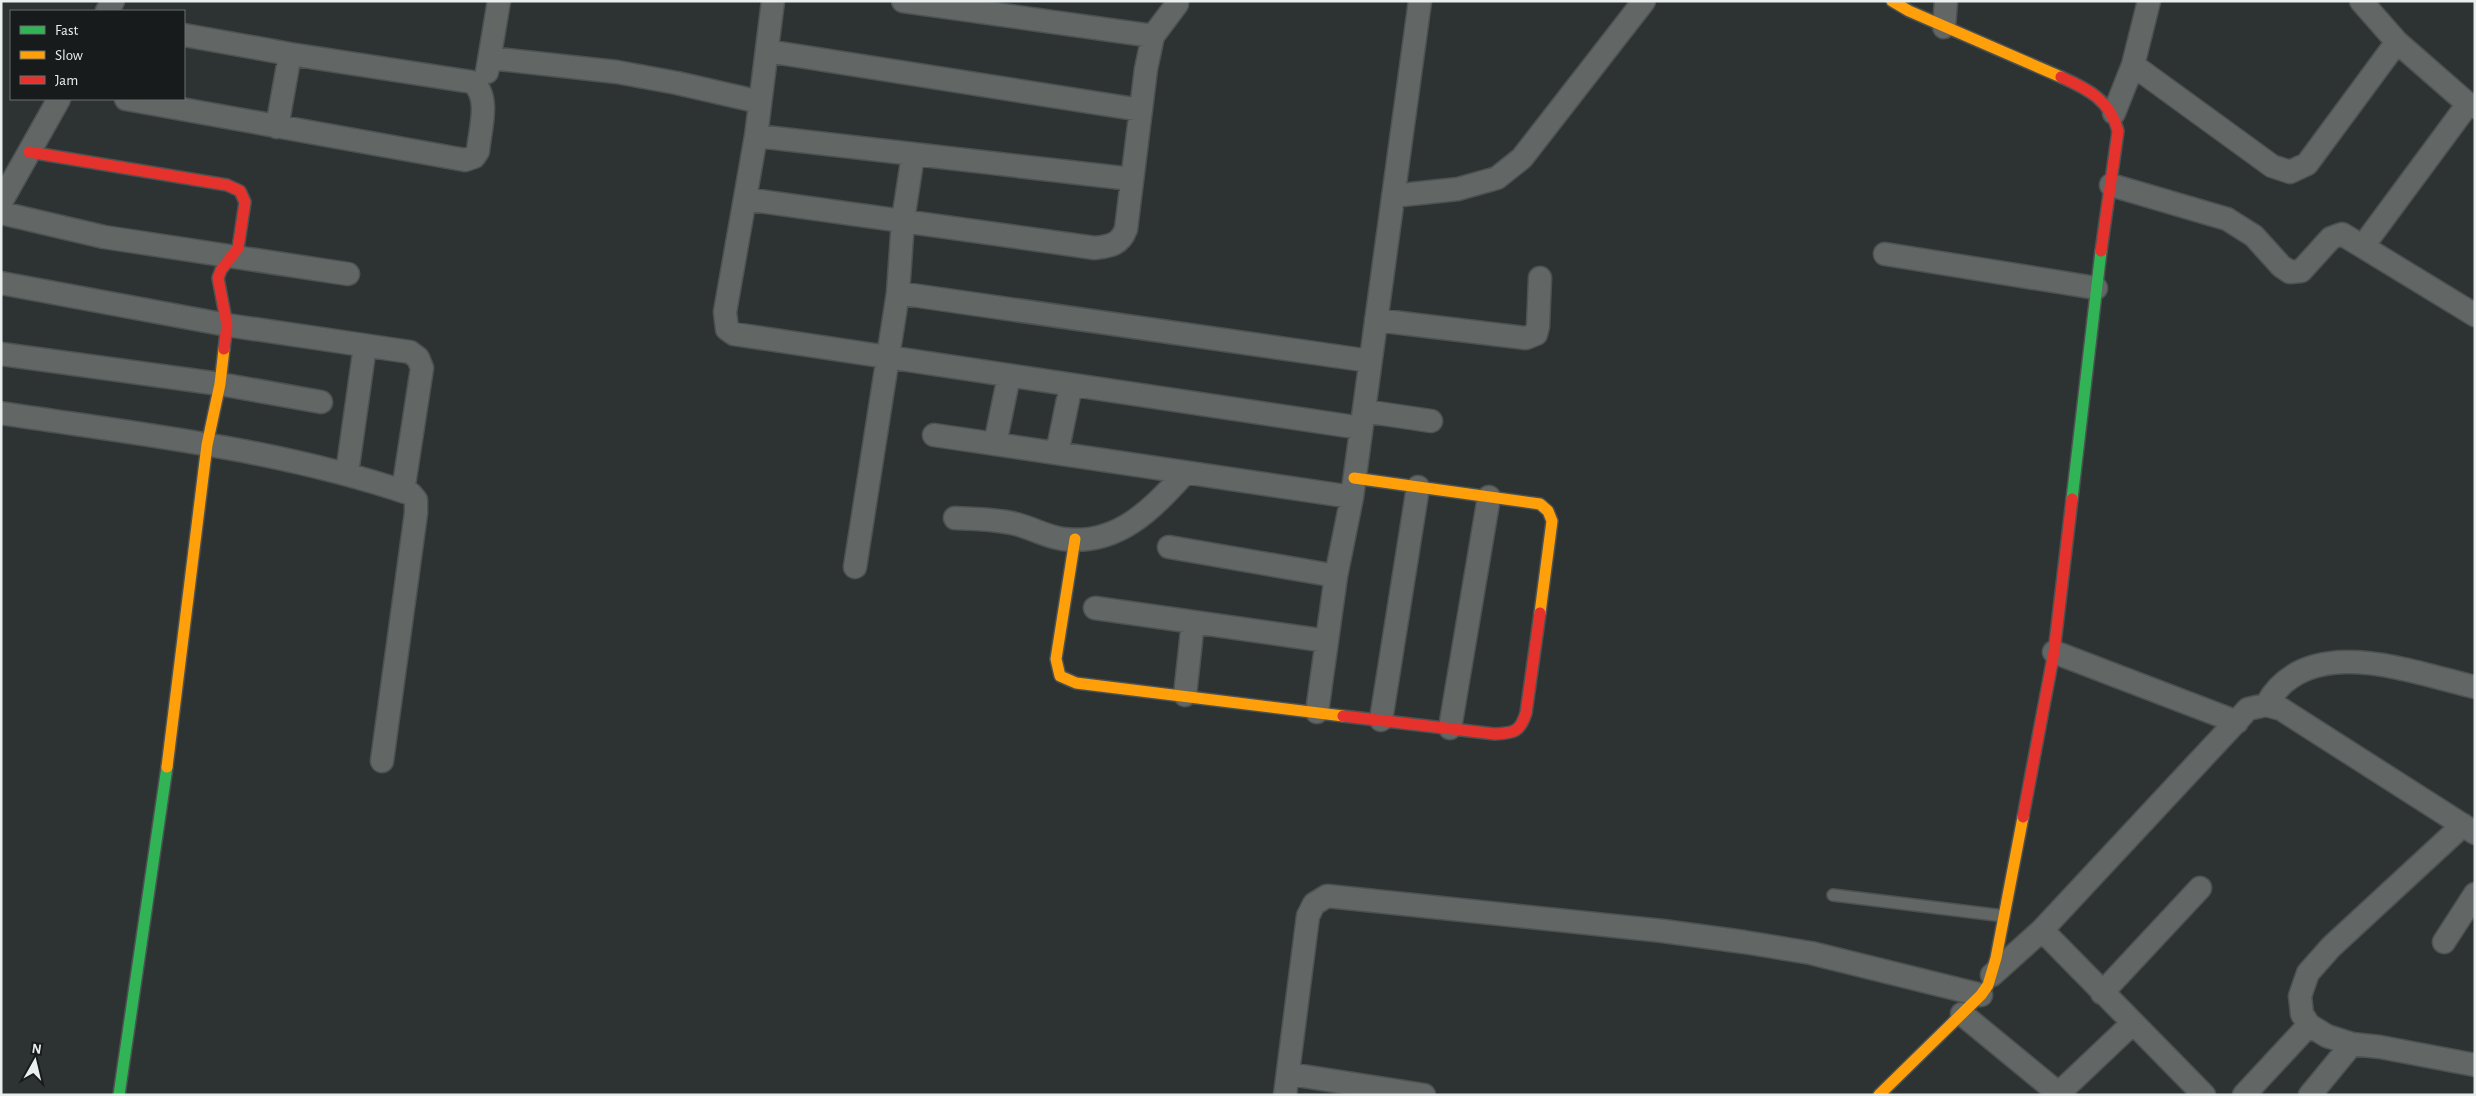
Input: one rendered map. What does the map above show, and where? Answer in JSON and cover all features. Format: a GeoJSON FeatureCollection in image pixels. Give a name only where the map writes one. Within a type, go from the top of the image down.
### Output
{"type":"FeatureCollection","features":[{"type":"Feature","properties":{"kind":"street"},"geometry":{"type":"LineString","coordinates":[[131,100],[465,160],[474,157],[478,151],[483,99],[480,88],[490,58],[499,1]]}},
{"type":"Feature","properties":{"kind":"street"},"geometry":{"type":"LineString","coordinates":[[773,1],[756,136],[726,312],[727,329],[734,334],[1071,386],[1362,420],[1431,421]]}},
{"type":"Feature","properties":{"kind":"street"},"geometry":{"type":"LineString","coordinates":[[903,1],[1154,36]]}},
{"type":"Feature","properties":{"kind":"street"},"geometry":{"type":"LineString","coordinates":[[1317,712],[1336,576],[1353,488],[1420,1]]}},
{"type":"Feature","properties":{"kind":"street"},"geometry":{"type":"LineString","coordinates":[[1393,196],[1458,189],[1497,178],[1522,158],[1644,1]]}},
{"type":"Feature","properties":{"kind":"street"},"geometry":{"type":"LineString","coordinates":[[1879,1095],[1981,995],[1992,975],[2054,652],[2096,288],[2118,131],[2114,112],[2100,98],[2078,85],[1944,27],[1892,1]]}},
{"type":"Feature","properties":{"kind":"street"},"geometry":{"type":"LineString","coordinates":[[1944,27],[1946,1]]}},
{"type":"Feature","properties":{"kind":"street"},"geometry":{"type":"LineString","coordinates":[[2114,112],[2133,65],[2149,1]]}},
{"type":"Feature","properties":{"kind":"street"},"geometry":{"type":"LineString","coordinates":[[2361,1],[2398,42],[2472,105],[2363,246]]}},
{"type":"Feature","properties":{"kind":"street"},"geometry":{"type":"LineString","coordinates":[[745,199],[1095,248],[1112,246],[1122,240],[1126,229],[1141,110],[1154,36],[1176,4]]}},
{"type":"Feature","properties":{"kind":"street"},"geometry":{"type":"LineString","coordinates":[[185,35],[290,54],[459,78],[472,82],[480,88]]}},
{"type":"Feature","properties":{"kind":"street"},"geometry":{"type":"LineString","coordinates":[[2133,65],[2272,166],[2290,172],[2307,164],[2398,42]]}},
{"type":"Feature","properties":{"kind":"street"},"geometry":{"type":"LineString","coordinates":[[767,51],[1141,110]]}},
{"type":"Feature","properties":{"kind":"street"},"geometry":{"type":"LineString","coordinates":[[277,127],[290,54]]}},
{"type":"Feature","properties":{"kind":"street"},"geometry":{"type":"LineString","coordinates":[[490,58],[617,72],[760,102]]}},
{"type":"Feature","properties":{"kind":"street"},"geometry":{"type":"LineString","coordinates":[[1,202],[58,100]]}},
{"type":"Feature","properties":{"kind":"street"},"geometry":{"type":"LineString","coordinates":[[756,136],[1131,179]]}},
{"type":"Feature","properties":{"kind":"street"},"geometry":{"type":"LineString","coordinates":[[29,152],[227,186],[240,190],[245,202],[238,248],[221,270],[218,278],[227,326],[220,384],[207,445],[173,730],[120,1095]]}},
{"type":"Feature","properties":{"kind":"street"},"geometry":{"type":"LineString","coordinates":[[855,567],[898,293],[912,155]]}},
{"type":"Feature","properties":{"kind":"street"},"geometry":{"type":"LineString","coordinates":[[2111,185],[2227,219],[2254,236],[2281,266],[2290,272],[2301,271],[2336,235],[2342,234],[2475,315]]}},
{"type":"Feature","properties":{"kind":"street"},"geometry":{"type":"LineString","coordinates":[[1,213],[104,237],[234,255],[348,274]]}},
{"type":"Feature","properties":{"kind":"street"},"geometry":{"type":"LineString","coordinates":[[1885,254],[2096,288]]}},
{"type":"Feature","properties":{"kind":"street"},"geometry":{"type":"LineString","coordinates":[[1376,320],[1526,338],[1536,334],[1538,326],[1540,278]]}},
{"type":"Feature","properties":{"kind":"street"},"geometry":{"type":"LineString","coordinates":[[1,283],[227,326],[410,352],[418,358],[422,368],[402,491]]}},
{"type":"Feature","properties":{"kind":"street"},"geometry":{"type":"LineString","coordinates":[[898,293],[1370,360]]}},
{"type":"Feature","properties":{"kind":"street"},"geometry":{"type":"LineString","coordinates":[[347,473],[365,346]]}},
{"type":"Feature","properties":{"kind":"street"},"geometry":{"type":"LineString","coordinates":[[1,354],[220,384],[321,402]]}},
{"type":"Feature","properties":{"kind":"street"},"geometry":{"type":"LineString","coordinates":[[995,444],[1009,376]]}},
{"type":"Feature","properties":{"kind":"street"},"geometry":{"type":"LineString","coordinates":[[1057,453],[1071,386]]}},
{"type":"Feature","properties":{"kind":"street"},"geometry":{"type":"LineString","coordinates":[[1,413],[207,445],[347,473],[411,494],[416,500],[416,513],[382,761]]}},
{"type":"Feature","properties":{"kind":"street"},"geometry":{"type":"LineString","coordinates":[[934,435],[1185,473],[1353,488],[1418,487],[1540,504],[1548,511],[1552,521],[1526,712],[1522,725],[1512,733],[1495,734],[1076,683],[1060,676],[1056,659],[1076,539]]}},
{"type":"Feature","properties":{"kind":"street"},"geometry":{"type":"LineString","coordinates":[[956,518],[1004,521],[1054,537],[1076,539],[1115,532],[1136,521],[1151,509],[1185,473]]}},
{"type":"Feature","properties":{"kind":"street"},"geometry":{"type":"LineString","coordinates":[[1381,720],[1418,487]]}},
{"type":"Feature","properties":{"kind":"street"},"geometry":{"type":"LineString","coordinates":[[1450,728],[1489,497]]}},
{"type":"Feature","properties":{"kind":"street"},"geometry":{"type":"LineString","coordinates":[[1169,546],[1336,576]]}},
{"type":"Feature","properties":{"kind":"street"},"geometry":{"type":"LineString","coordinates":[[1095,608],[1327,640]]}},
{"type":"Feature","properties":{"kind":"street"},"geometry":{"type":"LineString","coordinates":[[1185,695],[1193,622]]}},
{"type":"Feature","properties":{"kind":"street"},"geometry":{"type":"LineString","coordinates":[[2054,652],[2237,722]]}},
{"type":"Feature","properties":{"kind":"street"},"geometry":{"type":"LineString","coordinates":[[2266,705],[2274,691],[2284,680],[2296,673],[2328,662],[2367,662],[2475,687]]}},
{"type":"Feature","properties":{"kind":"street"},"geometry":{"type":"LineString","coordinates":[[1992,975],[2042,930],[2248,710],[2266,705],[2282,709],[2469,829],[2331,947],[2308,973],[2300,996],[2302,1014],[2309,1026],[2327,1036],[2352,1044],[2380,1047],[2475,1065]]}},
{"type":"Feature","properties":{"kind":"street"},"geometry":{"type":"LineString","coordinates":[[2102,993],[2200,888]]}},
{"type":"Feature","properties":{"kind":"street"},"geometry":{"type":"LineString","coordinates":[[2444,942],[2475,894]]}},
{"type":"Feature","properties":{"kind":"street"},"geometry":{"type":"LineString","coordinates":[[1424,1095],[1288,1084],[1308,916],[1314,904],[1327,896],[1663,930],[1744,942],[1811,953],[1981,995]]}},
{"type":"Feature","properties":{"kind":"street"},"geometry":{"type":"LineString","coordinates":[[2042,930],[2133,1023],[2189,1090]]}},
{"type":"Feature","properties":{"kind":"street"},"geometry":{"type":"LineString","coordinates":[[1962,1014],[2058,1094],[2133,1023]]}},
{"type":"Feature","properties":{"kind":"street"},"geometry":{"type":"LineString","coordinates":[[2244,1095],[2309,1026]]}},
{"type":"Feature","properties":{"kind":"street"},"geometry":{"type":"LineString","coordinates":[[2310,1095],[2352,1044]]}},
{"type":"Feature","properties":{"kind":"lane"},"geometry":{"type":"LineString","coordinates":[[1833,894],[2004,916]]}},
{"type":"Feature","properties":{"kind":"traffic: fast"},"geometry":{"type":"LineString","coordinates":[[2072,499],[2101,251]]}},
{"type":"Feature","properties":{"kind":"traffic: fast"},"geometry":{"type":"LineString","coordinates":[[119,1095],[167,767]]}},
{"type":"Feature","properties":{"kind":"traffic: slow"},"geometry":{"type":"LineString","coordinates":[[1892,1],[1909,11],[2061,77]]}},
{"type":"Feature","properties":{"kind":"traffic: slow"},"geometry":{"type":"LineString","coordinates":[[167,767],[207,445],[220,384],[224,349]]}},
{"type":"Feature","properties":{"kind":"traffic: slow"},"geometry":{"type":"LineString","coordinates":[[1354,478],[1540,504],[1548,511],[1552,521],[1540,613]]}},
{"type":"Feature","properties":{"kind":"traffic: slow"},"geometry":{"type":"LineString","coordinates":[[1075,539],[1056,659],[1060,676],[1076,683],[1343,716]]}},
{"type":"Feature","properties":{"kind":"traffic: slow"},"geometry":{"type":"LineString","coordinates":[[1879,1095],[1981,995],[1988,985],[1996,958],[2023,817]]}},
{"type":"Feature","properties":{"kind":"traffic: jam"},"geometry":{"type":"LineString","coordinates":[[2061,77],[2089,91],[2104,103],[2110,111],[2118,131],[2101,251]]}},
{"type":"Feature","properties":{"kind":"traffic: jam"},"geometry":{"type":"LineString","coordinates":[[29,152],[227,185],[240,191],[245,202],[238,248],[221,270],[218,278],[227,325],[224,349]]}},
{"type":"Feature","properties":{"kind":"traffic: jam"},"geometry":{"type":"LineString","coordinates":[[2023,817],[2054,652],[2072,499]]}},
{"type":"Feature","properties":{"kind":"traffic: jam"},"geometry":{"type":"LineString","coordinates":[[1343,716],[1495,734],[1512,732],[1519,728],[1526,713],[1540,613]]}}]}
